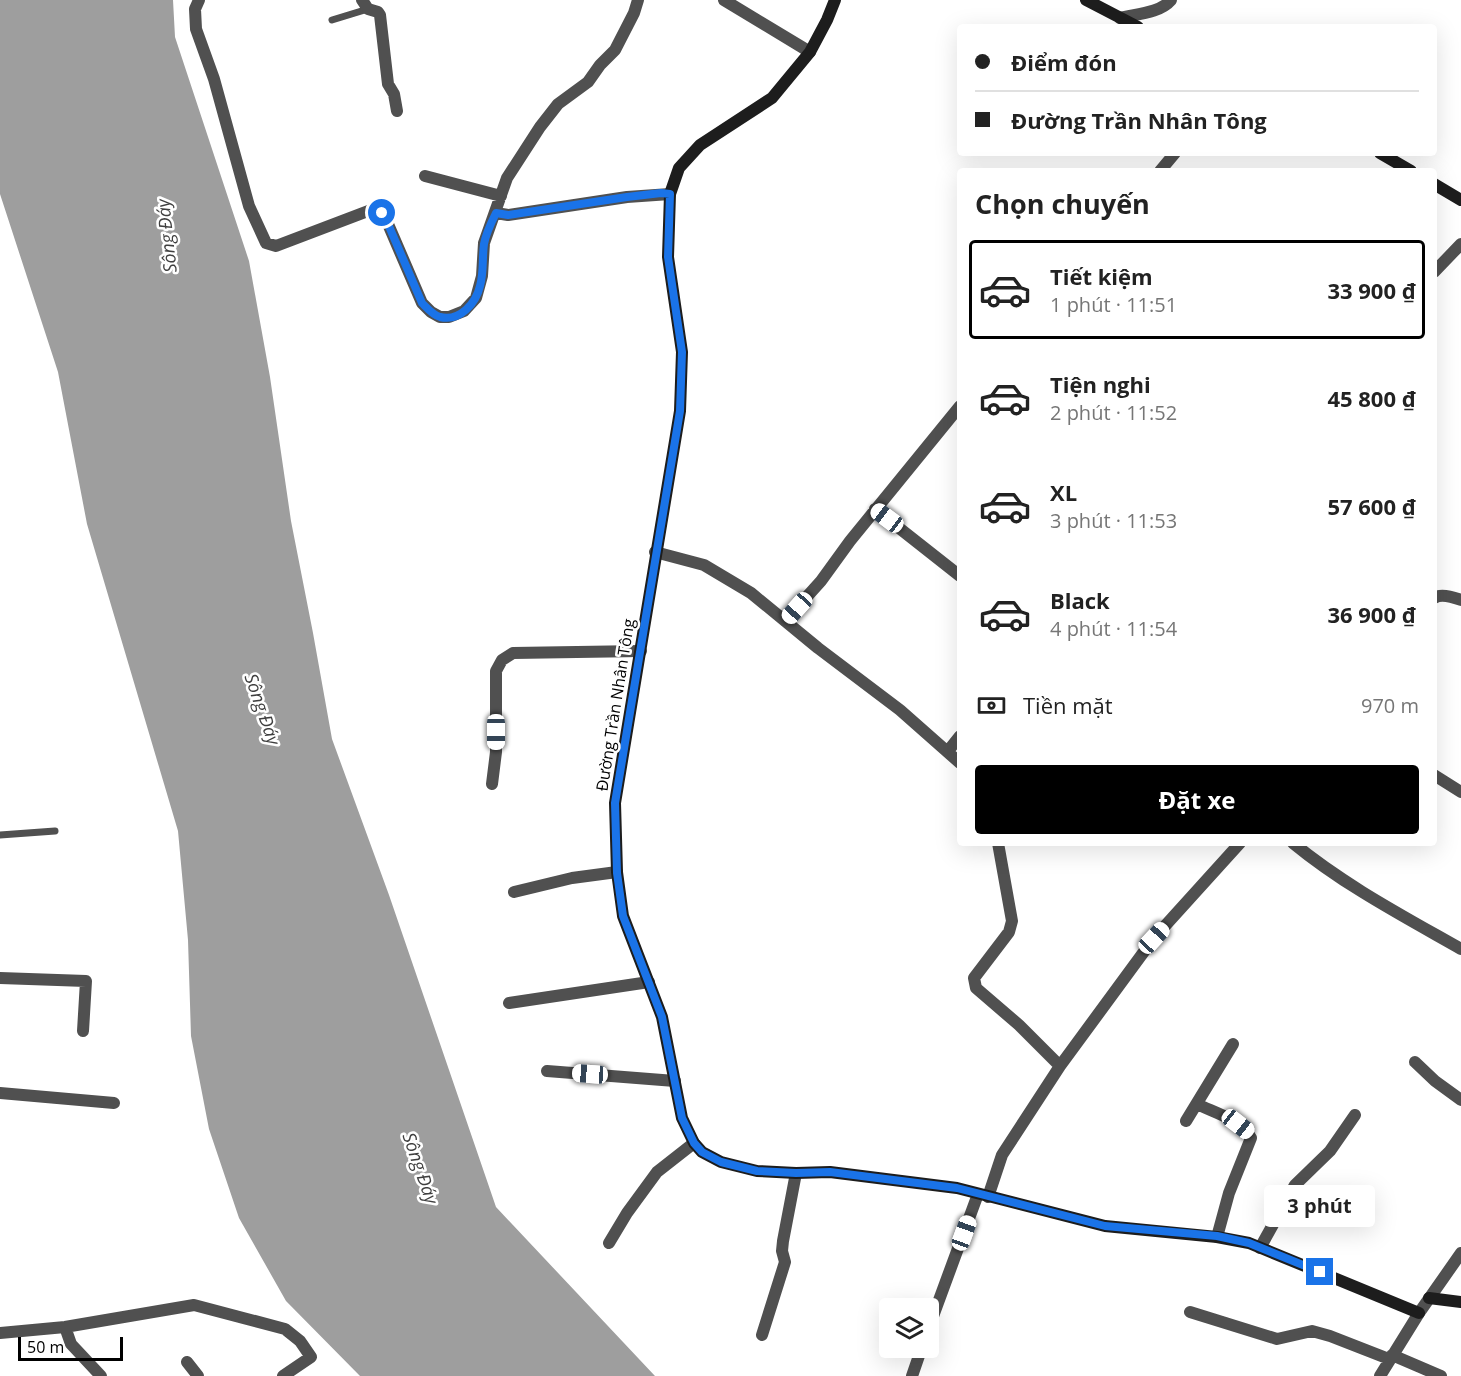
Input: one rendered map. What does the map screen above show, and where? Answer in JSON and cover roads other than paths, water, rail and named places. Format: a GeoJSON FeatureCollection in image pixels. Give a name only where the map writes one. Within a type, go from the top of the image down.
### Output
{"type":"FeatureCollection","features":[{"type":"Feature","properties":{"kind":"street"},"geometry":{"type":"LineString","coordinates":[[199,0],[195,9],[196,29],[214,79],[249,206],[266,243],[276,246],[376,208],[385,217],[422,303],[440,317],[449,317],[464,311],[476,298],[482,276],[484,243],[507,178],[558,104],[588,82],[615,50],[634,14],[638,0]]}},
{"type":"Feature","properties":{"kind":"street"},"geometry":{"type":"LineString","coordinates":[[724,0],[810,52]]}},
{"type":"Feature","properties":{"kind":"street","name":"Đường Trần Nhân Tông"},"geometry":{"type":"LineString","coordinates":[[835,0],[810,52],[772,98],[700,145],[679,168],[670,194],[668,257],[682,352],[680,411],[615,803],[617,873],[623,916],[662,1017],[682,1118],[694,1143],[702,1152],[721,1162],[757,1171],[830,1172],[957,1188],[1105,1226],[1217,1236],[1249,1243],[1419,1313]]}},
{"type":"Feature","properties":{"kind":"street"},"geometry":{"type":"LineString","coordinates":[[1086,0],[1132,24]]}},
{"type":"Feature","properties":{"kind":"street"},"geometry":{"type":"LineString","coordinates":[[1120,18],[1166,6],[1171,0]]}},
{"type":"Feature","properties":{"kind":"street"},"geometry":{"type":"LineString","coordinates":[[365,4],[380,15],[388,84],[394,94],[397,111]]}},
{"type":"Feature","properties":{"kind":"street"},"geometry":{"type":"LineString","coordinates":[[1162,168],[1172,156]]}},
{"type":"Feature","properties":{"kind":"street"},"geometry":{"type":"LineString","coordinates":[[1385,156],[1406,168]]}},
{"type":"Feature","properties":{"kind":"street"},"geometry":{"type":"LineString","coordinates":[[425,176],[501,196]]}},
{"type":"Feature","properties":{"kind":"street"},"geometry":{"type":"LineString","coordinates":[[1437,186],[1461,200]]}},
{"type":"Feature","properties":{"kind":"street"},"geometry":{"type":"LineString","coordinates":[[496,213],[508,215],[627,197],[670,194]]}},
{"type":"Feature","properties":{"kind":"street"},"geometry":{"type":"LineString","coordinates":[[1437,269],[1461,244]]}},
{"type":"Feature","properties":{"kind":"street"},"geometry":{"type":"LineString","coordinates":[[785,621],[821,581],[875,509],[957,410]]}},
{"type":"Feature","properties":{"kind":"street"},"geometry":{"type":"LineString","coordinates":[[875,509],[957,574]]}},
{"type":"Feature","properties":{"kind":"street"},"geometry":{"type":"LineString","coordinates":[[655,552],[704,565],[751,593],[900,710],[957,760]]}},
{"type":"Feature","properties":{"kind":"street"},"geometry":{"type":"LineString","coordinates":[[1437,596],[1452,596],[1461,600]]}},
{"type":"Feature","properties":{"kind":"street"},"geometry":{"type":"LineString","coordinates":[[492,784],[496,752],[496,671],[502,660],[513,653],[641,651]]}},
{"type":"Feature","properties":{"kind":"street"},"geometry":{"type":"LineString","coordinates":[[948,751],[957,740]]}},
{"type":"Feature","properties":{"kind":"street"},"geometry":{"type":"LineString","coordinates":[[1437,777],[1461,792]]}},
{"type":"Feature","properties":{"kind":"street"},"geometry":{"type":"LineString","coordinates":[[999,846],[1012,921],[1009,932],[974,978],[976,988],[1019,1025],[1060,1066]]}},
{"type":"Feature","properties":{"kind":"street"},"geometry":{"type":"LineString","coordinates":[[939,1303],[983,1195],[1002,1155],[1060,1066],[1154,938],[1237,846]]}},
{"type":"Feature","properties":{"kind":"street"},"geometry":{"type":"LineString","coordinates":[[1297,846],[1315,861],[1384,906],[1461,949]]}},
{"type":"Feature","properties":{"kind":"street"},"geometry":{"type":"LineString","coordinates":[[514,892],[572,878],[617,873]]}},
{"type":"Feature","properties":{"kind":"street"},"geometry":{"type":"LineString","coordinates":[[0,978],[86,981],[83,1031]]}},
{"type":"Feature","properties":{"kind":"street"},"geometry":{"type":"LineString","coordinates":[[508,1003],[649,982]]}},
{"type":"Feature","properties":{"kind":"street"},"geometry":{"type":"LineString","coordinates":[[1186,1121],[1233,1044]]}},
{"type":"Feature","properties":{"kind":"street"},"geometry":{"type":"LineString","coordinates":[[1414,1062],[1461,1100]]}},
{"type":"Feature","properties":{"kind":"street"},"geometry":{"type":"LineString","coordinates":[[547,1071],[675,1081]]}},
{"type":"Feature","properties":{"kind":"street"},"geometry":{"type":"LineString","coordinates":[[0,1093],[114,1103]]}},
{"type":"Feature","properties":{"kind":"street"},"geometry":{"type":"LineString","coordinates":[[1197,1104],[1238,1124],[1248,1131],[1251,1138],[1229,1193],[1217,1236]]}},
{"type":"Feature","properties":{"kind":"street"},"geometry":{"type":"LineString","coordinates":[[1260,1248],[1295,1185],[1330,1151],[1355,1115]]}},
{"type":"Feature","properties":{"kind":"street"},"geometry":{"type":"LineString","coordinates":[[609,1244],[627,1213],[657,1172],[694,1143]]}},
{"type":"Feature","properties":{"kind":"street"},"geometry":{"type":"LineString","coordinates":[[762,1335],[785,1262],[783,1241],[796,1173]]}},
{"type":"Feature","properties":{"kind":"street"},"geometry":{"type":"LineString","coordinates":[[1380,1376],[1419,1313],[1461,1253]]}},
{"type":"Feature","properties":{"kind":"street"},"geometry":{"type":"LineString","coordinates":[[1430,1298],[1461,1302]]}},
{"type":"Feature","properties":{"kind":"street"},"geometry":{"type":"LineString","coordinates":[[0,1333],[65,1327],[188,1306],[201,1307],[285,1329],[293,1334],[311,1357],[283,1376]]}},
{"type":"Feature","properties":{"kind":"street"},"geometry":{"type":"LineString","coordinates":[[1190,1312],[1276,1339],[1312,1331],[1441,1376]]}},
{"type":"Feature","properties":{"kind":"street"},"geometry":{"type":"LineString","coordinates":[[65,1327],[71,1344],[101,1376]]}},
{"type":"Feature","properties":{"kind":"street"},"geometry":{"type":"LineString","coordinates":[[912,1376],[918,1358]]}},
{"type":"Feature","properties":{"kind":"street"},"geometry":{"type":"LineString","coordinates":[[187,1362],[198,1376]]}},
{"type":"Feature","properties":{"kind":"lane"},"geometry":{"type":"LineString","coordinates":[[332,20],[365,4]]}},
{"type":"Feature","properties":{"kind":"lane"},"geometry":{"type":"LineString","coordinates":[[0,835],[55,831]]}},
{"type":"Feature","properties":{"kind":"water","name":"Sông Đáy"},"geometry":{"type":"Polygon","coordinates":[[[0,0],[173,0],[175,37],[249,261],[270,377],[291,521],[332,739],[389,895],[496,1207],[655,1376],[360,1376],[286,1301],[239,1218],[209,1129],[191,1036],[188,940],[178,831],[87,524],[58,372],[0,194],[0,0]]]}}]}
